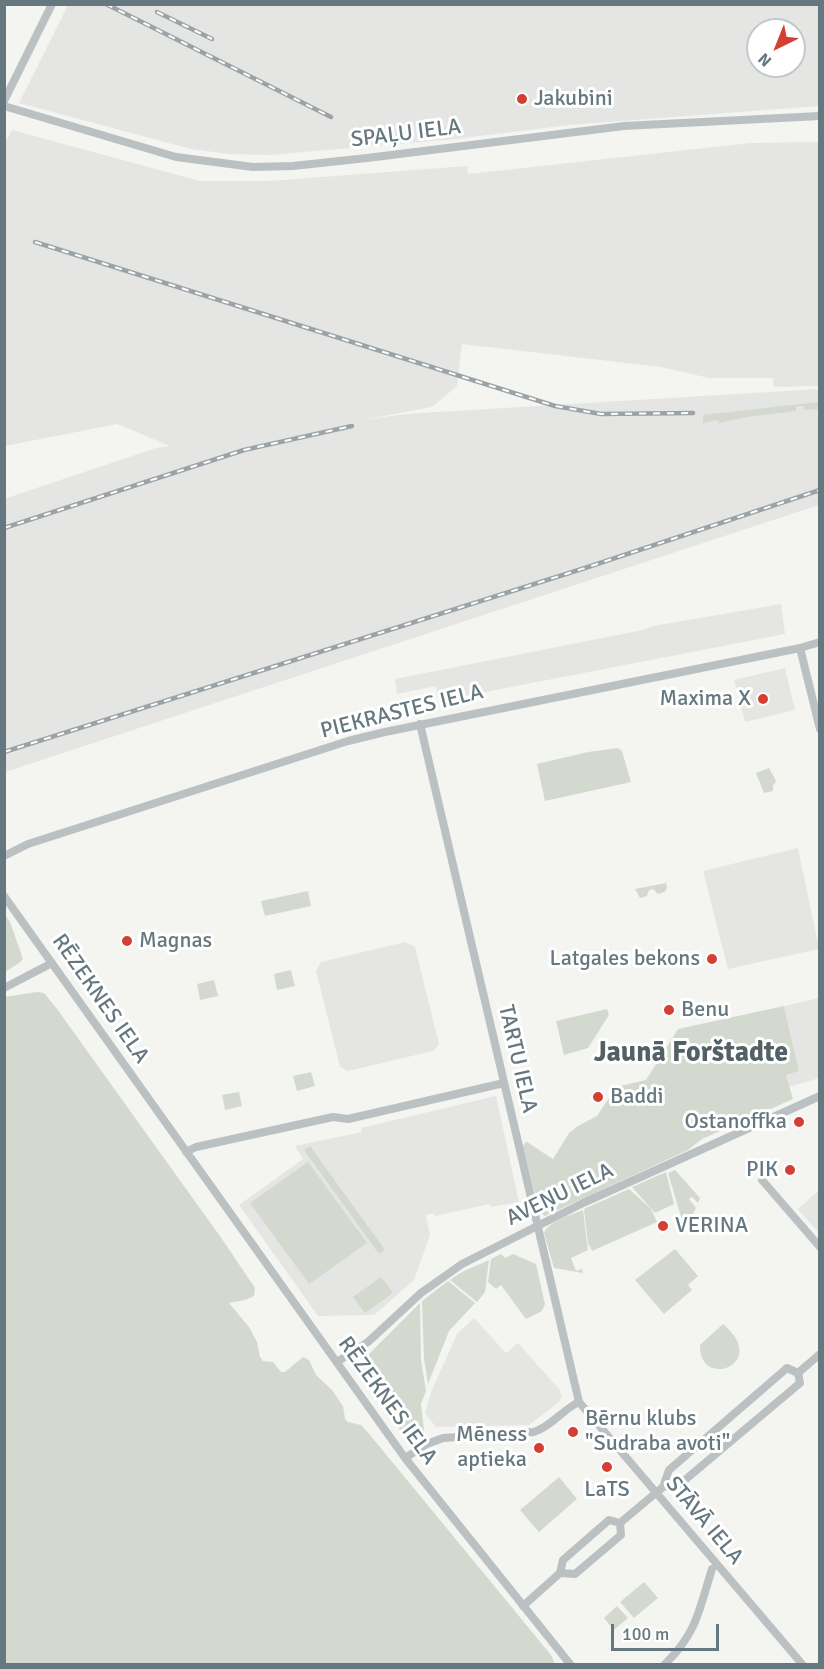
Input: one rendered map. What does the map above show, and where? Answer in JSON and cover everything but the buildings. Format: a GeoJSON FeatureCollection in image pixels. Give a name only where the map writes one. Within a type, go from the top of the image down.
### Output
{"type":"FeatureCollection","features":[{"type":"Feature","properties":{"kind":"street"},"geometry":{"type":"LineString","coordinates":[[4,100],[52,4]]}},
{"type":"Feature","properties":{"kind":"street","name":"SPAĻU IELA"},"geometry":{"type":"LineString","coordinates":[[4,106],[176,157],[253,167],[293,166],[367,158],[624,126],[819,116]]}},
{"type":"Feature","properties":{"kind":"street","name":"PIEKRASTES IELA"},"geometry":{"type":"LineString","coordinates":[[4,856],[28,844],[346,742],[420,724],[800,648],[819,642]]}},
{"type":"Feature","properties":{"kind":"street"},"geometry":{"type":"LineString","coordinates":[[800,648],[819,729]]}},
{"type":"Feature","properties":{"kind":"street","name":"TARTU IELA"},"geometry":{"type":"LineString","coordinates":[[420,724],[579,1402]]}},
{"type":"Feature","properties":{"kind":"street","name":"RĒZEKNES IELA"},"geometry":{"type":"LineString","coordinates":[[4,896],[405,1458],[570,1665]]}},
{"type":"Feature","properties":{"kind":"street"},"geometry":{"type":"LineString","coordinates":[[4,988],[52,963]]}},
{"type":"Feature","properties":{"kind":"street"},"geometry":{"type":"LineString","coordinates":[[186,1152],[196,1147],[333,1117],[348,1119],[504,1083]]}},
{"type":"Feature","properties":{"kind":"street","name":"AVEŅU IELA"},"geometry":{"type":"LineString","coordinates":[[337,1362],[368,1342],[444,1275],[537,1226],[819,1096]]}},
{"type":"Feature","properties":{"kind":"street"},"geometry":{"type":"LineString","coordinates":[[762,1180],[819,1247]]}},
{"type":"Feature","properties":{"kind":"street"},"geometry":{"type":"LineString","coordinates":[[798,1372],[819,1354]]}},
{"type":"Feature","properties":{"kind":"street"},"geometry":{"type":"LineString","coordinates":[[620,1523],[659,1489],[669,1470],[787,1368],[798,1372]]}},
{"type":"Feature","properties":{"kind":"street"},"geometry":{"type":"LineString","coordinates":[[659,1489],[679,1485],[791,1391],[800,1383],[798,1372]]}},
{"type":"Feature","properties":{"kind":"street"},"geometry":{"type":"LineString","coordinates":[[405,1458],[427,1444],[443,1438],[534,1432],[547,1426],[570,1406],[579,1402]]}},
{"type":"Feature","properties":{"kind":"street","name":"STĀVĀ IELA"},"geometry":{"type":"LineString","coordinates":[[579,1402],[659,1489],[802,1665]]}},
{"type":"Feature","properties":{"kind":"street"},"geometry":{"type":"LineString","coordinates":[[523,1606],[560,1573],[563,1560],[609,1520],[620,1523]]}},
{"type":"Feature","properties":{"kind":"street"},"geometry":{"type":"LineString","coordinates":[[560,1573],[574,1574],[621,1535],[620,1523]]}},
{"type":"Feature","properties":{"kind":"street"},"geometry":{"type":"LineString","coordinates":[[665,1665],[694,1628],[712,1569]]}},
{"type":"Feature","properties":{"kind":"shaded area"},"geometry":{"type":"Polygon","coordinates":[[[68,5],[819,5],[819,106],[569,125],[456,139],[269,155],[229,154],[191,149],[19,103],[68,5]]]}},
{"type":"Feature","properties":{"kind":"shaded area"},"geometry":{"type":"Polygon","coordinates":[[[12,130],[200,181],[269,181],[467,166],[468,174],[751,143],[819,142],[819,386],[774,387],[773,378],[709,378],[661,367],[462,344],[457,386],[432,407],[363,420],[405,414],[819,389],[819,505],[5,772],[4,499],[156,448],[170,446],[117,424],[5,446],[4,144],[12,130]]]}},
{"type":"Feature","properties":{"kind":"shaded area"},"geometry":{"type":"Polygon","coordinates":[[[819,402],[819,409],[804,410],[803,406],[796,406],[796,411],[719,423],[718,420],[703,423],[703,415],[819,402]]]}},
{"type":"Feature","properties":{"kind":"shaded area"},"geometry":{"type":"Polygon","coordinates":[[[781,604],[785,634],[439,701],[436,686],[397,694],[395,679],[643,630],[653,626],[781,604]]]}},
{"type":"Feature","properties":{"kind":"shaded area"},"geometry":{"type":"Polygon","coordinates":[[[785,668],[795,710],[745,722],[734,680],[785,668]]]}},
{"type":"Feature","properties":{"kind":"shaded area"},"geometry":{"type":"Polygon","coordinates":[[[618,748],[622,751],[631,782],[545,801],[537,764],[588,752],[618,748]]]}},
{"type":"Feature","properties":{"kind":"shaded area"},"geometry":{"type":"Polygon","coordinates":[[[769,768],[776,781],[773,791],[764,793],[756,773],[769,768]]]}},
{"type":"Feature","properties":{"kind":"shaded area"},"geometry":{"type":"Polygon","coordinates":[[[798,848],[819,949],[728,969],[703,871],[798,848]]]}},
{"type":"Feature","properties":{"kind":"shaded area"},"geometry":{"type":"Polygon","coordinates":[[[666,883],[665,892],[658,894],[653,889],[649,890],[647,896],[640,898],[635,889],[666,883]]]}},
{"type":"Feature","properties":{"kind":"shaded area"},"geometry":{"type":"Polygon","coordinates":[[[308,891],[311,906],[265,916],[261,901],[308,891]]]}},
{"type":"Feature","properties":{"kind":"shaded area"},"geometry":{"type":"Polygon","coordinates":[[[5,915],[10,922],[23,959],[5,972],[5,915]]]}},
{"type":"Feature","properties":{"kind":"shaded area"},"geometry":{"type":"Polygon","coordinates":[[[405,942],[415,947],[439,1044],[433,1051],[348,1071],[340,1067],[316,971],[321,962],[405,942]]]}},
{"type":"Feature","properties":{"kind":"shaded area"},"geometry":{"type":"Polygon","coordinates":[[[291,970],[295,986],[277,990],[274,974],[291,970]]]}},
{"type":"Feature","properties":{"kind":"shaded area"},"geometry":{"type":"Polygon","coordinates":[[[214,980],[218,996],[200,1000],[197,984],[214,980]]]}},
{"type":"Feature","properties":{"kind":"shaded area"},"geometry":{"type":"Polygon","coordinates":[[[44,993],[57,1009],[255,1288],[254,1296],[229,1303],[249,1327],[263,1361],[273,1362],[281,1372],[285,1372],[303,1357],[309,1360],[316,1375],[332,1390],[343,1406],[345,1419],[361,1425],[370,1435],[551,1655],[555,1664],[5,1664],[4,997],[44,993]]]}},
{"type":"Feature","properties":{"kind":"shaded area"},"geometry":{"type":"Polygon","coordinates":[[[819,998],[819,1078],[789,1087],[786,1074],[799,1071],[784,1006],[819,998]]]}},
{"type":"Feature","properties":{"kind":"shaded area"},"geometry":{"type":"Polygon","coordinates":[[[784,1006],[799,1071],[786,1075],[793,1099],[702,1139],[688,1150],[545,1216],[539,1212],[523,1146],[525,1143],[527,1142],[553,1159],[569,1133],[597,1116],[616,1087],[646,1080],[678,1029],[784,1006]]]}},
{"type":"Feature","properties":{"kind":"shaded area"},"geometry":{"type":"Polygon","coordinates":[[[607,1009],[609,1015],[588,1048],[564,1055],[556,1021],[607,1009]]]}},
{"type":"Feature","properties":{"kind":"shaded area"},"geometry":{"type":"Polygon","coordinates":[[[311,1072],[315,1086],[297,1091],[293,1076],[311,1072]]]}},
{"type":"Feature","properties":{"kind":"shaded area"},"geometry":{"type":"Polygon","coordinates":[[[239,1092],[242,1106],[225,1110],[222,1095],[239,1092]]]}},
{"type":"Feature","properties":{"kind":"shaded area"},"geometry":{"type":"Polygon","coordinates":[[[496,1096],[519,1202],[491,1207],[489,1204],[435,1216],[434,1213],[426,1215],[430,1235],[414,1280],[374,1315],[318,1316],[239,1205],[303,1159],[295,1146],[362,1132],[361,1128],[496,1096]]]}},
{"type":"Feature","properties":{"kind":"shaded area"},"geometry":{"type":"Polygon","coordinates":[[[310,1146],[385,1250],[379,1254],[304,1150],[310,1146]]]}},
{"type":"Feature","properties":{"kind":"shaded area"},"geometry":{"type":"Polygon","coordinates":[[[308,1162],[367,1243],[309,1284],[250,1203],[308,1162]]]}},
{"type":"Feature","properties":{"kind":"shaded area"},"geometry":{"type":"Polygon","coordinates":[[[675,1170],[700,1198],[698,1203],[692,1197],[689,1199],[696,1208],[685,1230],[668,1173],[675,1170]]]}},
{"type":"Feature","properties":{"kind":"shaded area"},"geometry":{"type":"Polygon","coordinates":[[[666,1172],[674,1204],[655,1213],[632,1187],[666,1172]]]}},
{"type":"Feature","properties":{"kind":"shaded area"},"geometry":{"type":"Polygon","coordinates":[[[629,1189],[651,1209],[657,1222],[592,1251],[588,1243],[584,1209],[629,1189]]]}},
{"type":"Feature","properties":{"kind":"shaded area"},"geometry":{"type":"Polygon","coordinates":[[[818,1191],[820,1192],[819,1233],[798,1209],[818,1191]]]}},
{"type":"Feature","properties":{"kind":"shaded area"},"geometry":{"type":"Polygon","coordinates":[[[583,1210],[588,1250],[571,1258],[576,1271],[582,1269],[583,1273],[554,1268],[544,1233],[555,1222],[583,1210]]]}},
{"type":"Feature","properties":{"kind":"shaded area"},"geometry":{"type":"Polygon","coordinates":[[[675,1249],[698,1276],[688,1285],[692,1290],[664,1314],[635,1280],[675,1249]]]}},
{"type":"Feature","properties":{"kind":"shaded area"},"geometry":{"type":"Polygon","coordinates":[[[501,1254],[505,1258],[513,1254],[536,1264],[545,1304],[542,1311],[526,1319],[501,1285],[496,1289],[488,1282],[491,1259],[501,1254]]]}},
{"type":"Feature","properties":{"kind":"shaded area"},"geometry":{"type":"Polygon","coordinates":[[[489,1260],[485,1292],[477,1302],[450,1280],[462,1272],[489,1260]]]}},
{"type":"Feature","properties":{"kind":"shaded area"},"geometry":{"type":"Polygon","coordinates":[[[381,1277],[393,1293],[365,1313],[353,1297],[381,1277]]]}},
{"type":"Feature","properties":{"kind":"shaded area"},"geometry":{"type":"Polygon","coordinates":[[[448,1281],[475,1303],[449,1331],[428,1384],[424,1359],[422,1301],[448,1281]]]}},
{"type":"Feature","properties":{"kind":"shaded area"},"geometry":{"type":"Polygon","coordinates":[[[420,1303],[421,1360],[426,1391],[421,1404],[425,1439],[415,1445],[410,1444],[365,1381],[364,1370],[370,1353],[420,1303]]]}},
{"type":"Feature","properties":{"kind":"shaded area"},"geometry":{"type":"Polygon","coordinates":[[[474,1318],[506,1353],[518,1343],[559,1389],[562,1396],[559,1402],[529,1425],[436,1427],[425,1413],[431,1392],[457,1334],[474,1318]]]}},
{"type":"Feature","properties":{"kind":"shaded area"},"geometry":{"type":"Polygon","coordinates":[[[723,1324],[736,1338],[740,1351],[737,1360],[729,1367],[719,1369],[710,1367],[703,1359],[700,1345],[723,1324]]]}},
{"type":"Feature","properties":{"kind":"shaded area"},"geometry":{"type":"Polygon","coordinates":[[[559,1477],[577,1499],[539,1532],[520,1510],[559,1477]]]}},
{"type":"Feature","properties":{"kind":"shaded area"},"geometry":{"type":"Polygon","coordinates":[[[644,1582],[658,1598],[634,1618],[620,1602],[644,1582]]]}},
{"type":"Feature","properties":{"kind":"shaded area"},"geometry":{"type":"Polygon","coordinates":[[[617,1606],[628,1618],[614,1630],[604,1618],[617,1606]]]}},
{"type":"Feature","properties":{"kind":"railway"},"geometry":{"type":"LineString","coordinates":[[106,4],[331,117]]}},
{"type":"Feature","properties":{"kind":"railway"},"geometry":{"type":"LineString","coordinates":[[157,12],[212,39]]}},
{"type":"Feature","properties":{"kind":"railway"},"geometry":{"type":"LineString","coordinates":[[35,242],[555,406],[601,414],[693,413]]}},
{"type":"Feature","properties":{"kind":"railway"},"geometry":{"type":"LineString","coordinates":[[4,528],[244,450],[352,426]]}},
{"type":"Feature","properties":{"kind":"railway"},"geometry":{"type":"LineString","coordinates":[[4,752],[588,567],[820,490]]}},
{"type":"Feature","properties":{"kind":"place","name":"Jakubini"},"geometry":{"type":"Point","coordinates":[522,99]}},
{"type":"Feature","properties":{"kind":"place","name":"Maxima X"},"geometry":{"type":"Point","coordinates":[763,699]}},
{"type":"Feature","properties":{"kind":"place","name":"Magnas"},"geometry":{"type":"Point","coordinates":[127,941]}},
{"type":"Feature","properties":{"kind":"place","name":"Latgales bekons"},"geometry":{"type":"Point","coordinates":[712,959]}},
{"type":"Feature","properties":{"kind":"place","name":"Benu"},"geometry":{"type":"Point","coordinates":[669,1010]}},
{"type":"Feature","properties":{"kind":"place","name":"Baddi"},"geometry":{"type":"Point","coordinates":[598,1097]}},
{"type":"Feature","properties":{"kind":"place","name":"Ostanoffka"},"geometry":{"type":"Point","coordinates":[799,1122]}},
{"type":"Feature","properties":{"kind":"place","name":"PIK"},"geometry":{"type":"Point","coordinates":[790,1170]}},
{"type":"Feature","properties":{"kind":"place","name":"VERINA"},"geometry":{"type":"Point","coordinates":[663,1226]}},
{"type":"Feature","properties":{"kind":"place","name":"Bērnu klubs \"Sudraba avoti\""},"geometry":{"type":"Point","coordinates":[573,1432]}},
{"type":"Feature","properties":{"kind":"place","name":"Mēness aptieka"},"geometry":{"type":"Point","coordinates":[539,1448]}},
{"type":"Feature","properties":{"kind":"place","name":"LaTS"},"geometry":{"type":"Point","coordinates":[607,1467]}},
{"type":"Feature","properties":{"kind":"district","name":"Jaunā Forštadte"},"geometry":{"type":"Point","coordinates":[691,1054]}}]}
